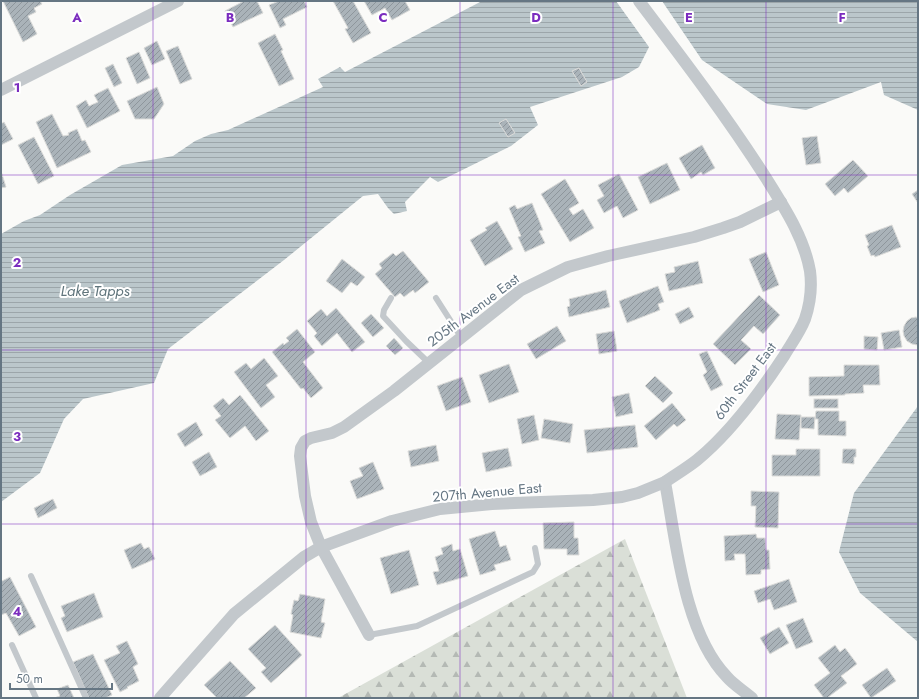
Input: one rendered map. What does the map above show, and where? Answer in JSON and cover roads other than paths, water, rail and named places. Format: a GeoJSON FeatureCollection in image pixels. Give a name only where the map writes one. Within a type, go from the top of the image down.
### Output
{"type":"FeatureCollection","features":[{"type":"Feature","properties":{"kind":"street"},"geometry":{"type":"LineString","coordinates":[[1,90],[178,1]]}},
{"type":"Feature","properties":{"kind":"street","name":"60th Street East"},"geometry":{"type":"LineString","coordinates":[[639,1],[718,107],[781,202],[794,224],[803,246],[810,271],[811,291],[805,319],[798,334],[768,380],[735,422],[697,460],[665,482]]}},
{"type":"Feature","properties":{"kind":"street","name":"205th Avenue East"},"geometry":{"type":"LineString","coordinates":[[369,635],[321,547],[311,522],[304,496],[300,456],[301,448],[305,442],[311,438],[332,433],[344,428],[394,391],[521,290],[568,267],[608,256],[694,237],[740,222],[781,202]]}},
{"type":"Feature","properties":{"kind":"street"},"geometry":{"type":"LineString","coordinates":[[665,482],[690,611],[705,646],[726,677],[752,698]]}},
{"type":"Feature","properties":{"kind":"street","name":"207th Avenue East"},"geometry":{"type":"LineString","coordinates":[[160,698],[234,614],[304,557],[321,547],[392,521],[440,509],[492,504],[593,500],[622,497],[638,493],[665,482]]}},
{"type":"Feature","properties":{"kind":"lane"},"geometry":{"type":"LineString","coordinates":[[391,298],[384,310],[384,316],[406,341],[429,363]]}},
{"type":"Feature","properties":{"kind":"lane"},"geometry":{"type":"LineString","coordinates":[[436,298],[461,337]]}},
{"type":"Feature","properties":{"kind":"lane"},"geometry":{"type":"LineString","coordinates":[[369,635],[417,626],[533,572],[538,564],[535,548]]}},
{"type":"Feature","properties":{"kind":"lane"},"geometry":{"type":"LineString","coordinates":[[31,576],[86,698]]}},
{"type":"Feature","properties":{"kind":"lane"},"geometry":{"type":"LineString","coordinates":[[12,645],[36,698]]}},
{"type":"Feature","properties":{"kind":"water","name":"Lake Tapps"},"geometry":{"type":"Polygon","coordinates":[[[482,1],[616,1],[649,47],[639,67],[622,77],[530,107],[538,125],[511,146],[438,182],[430,177],[405,202],[407,211],[394,214],[378,194],[363,196],[284,260],[168,349],[154,383],[83,399],[64,419],[40,473],[1,502],[1,234],[24,221],[40,215],[70,195],[122,165],[173,156],[195,141],[211,134],[228,130],[323,87],[318,79],[340,67],[345,72],[482,1]]]}},
{"type":"Feature","properties":{"kind":"water"},"geometry":{"type":"Polygon","coordinates":[[[662,1],[918,1],[918,110],[884,95],[881,82],[806,110],[767,104],[702,60],[662,1]]]}},
{"type":"Feature","properties":{"kind":"water"},"geometry":{"type":"Polygon","coordinates":[[[918,406],[918,642],[860,593],[839,552],[854,493],[918,406]]]}}]}
